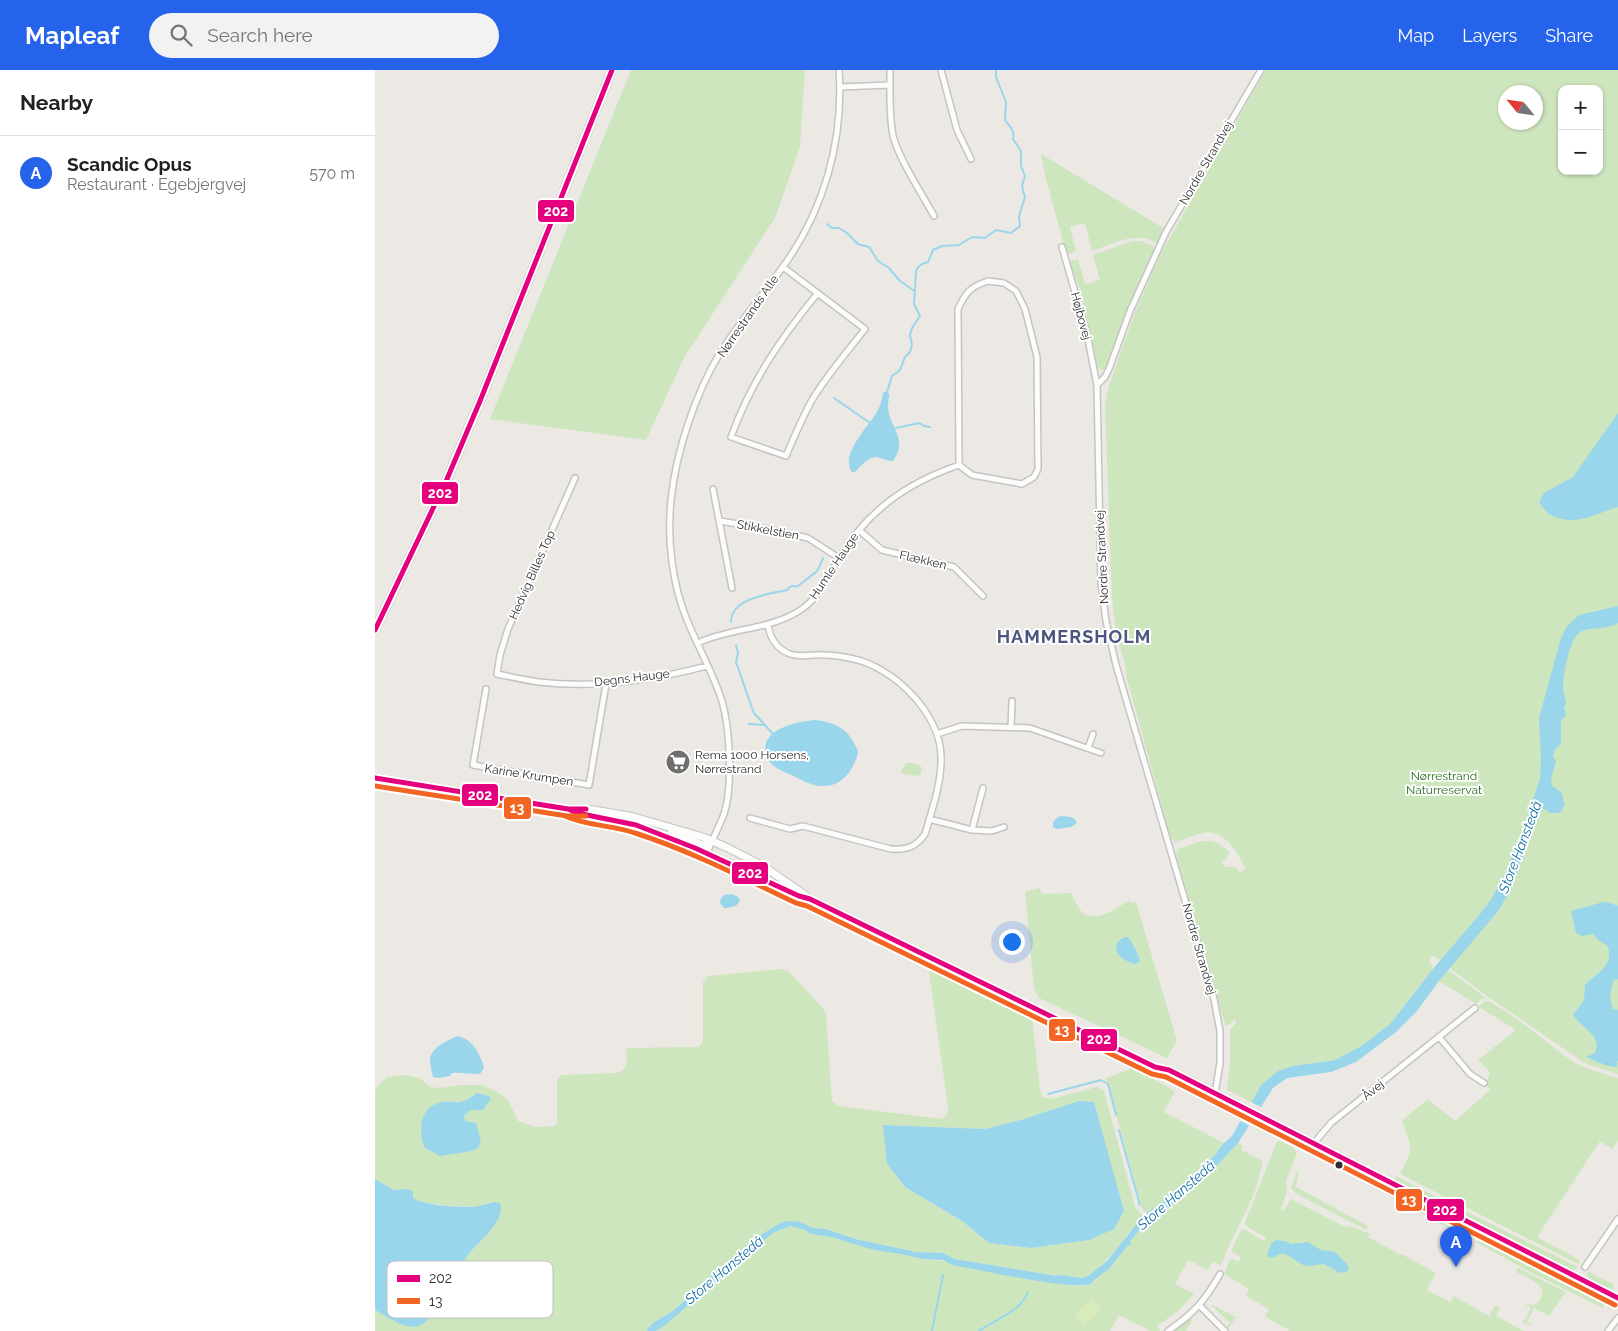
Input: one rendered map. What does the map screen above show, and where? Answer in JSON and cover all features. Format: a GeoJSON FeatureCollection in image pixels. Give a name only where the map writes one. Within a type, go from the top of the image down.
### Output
{"type":"FeatureCollection","features":[{"type":"Feature","properties":{"kind":"main road"},"geometry":{"type":"LineString","coordinates":[[376,627],[447,479],[612,70]]}},
{"type":"Feature","properties":{"kind":"street","name":"Nørrestrands Alle"},"geometry":{"type":"LineString","coordinates":[[707,853],[724,813],[729,784],[726,726],[722,702],[687,621],[677,588],[670,542],[671,500],[687,427],[700,394],[719,355],[749,310],[783,267],[811,222],[823,192],[832,160],[838,126],[839,70]]}},
{"type":"Feature","properties":{"kind":"street"},"geometry":{"type":"LineString","coordinates":[[890,70],[893,137],[900,154],[934,216]]}},
{"type":"Feature","properties":{"kind":"street"},"geometry":{"type":"LineString","coordinates":[[941,70],[957,130],[971,158]]}},
{"type":"Feature","properties":{"kind":"street","name":"Nordre Strandvej"},"geometry":{"type":"LineString","coordinates":[[1214,1096],[1221,1032],[1214,999],[1117,665],[1106,621],[1101,584],[1097,385],[1105,378],[1130,311],[1166,232],[1261,70]]}},
{"type":"Feature","properties":{"kind":"street"},"geometry":{"type":"LineString","coordinates":[[840,86],[890,85]]}},
{"type":"Feature","properties":{"kind":"street","name":"Højbovej"},"geometry":{"type":"LineString","coordinates":[[1062,247],[1087,334],[1097,385]]}},
{"type":"Feature","properties":{"kind":"street"},"geometry":{"type":"LineString","coordinates":[[783,267],[865,329],[825,380],[812,401],[796,432],[787,456],[731,437],[758,376],[782,340],[817,294]]}},
{"type":"Feature","properties":{"kind":"street"},"geometry":{"type":"LineString","coordinates":[[987,281],[1004,284],[1016,291],[1025,309],[1037,357],[1038,469],[1033,477],[1021,484],[971,475],[959,465],[958,309],[964,297],[973,286],[987,281]]}},
{"type":"Feature","properties":{"kind":"street","name":"Humle Hauge"},"geometry":{"type":"LineString","coordinates":[[697,643],[713,637],[768,625],[789,617],[813,600],[859,530],[879,508],[903,490],[923,479],[959,465]]}},
{"type":"Feature","properties":{"kind":"street","name":"Hedvig Billes Top"},"geometry":{"type":"LineString","coordinates":[[497,674],[500,655],[508,629],[575,478]]}},
{"type":"Feature","properties":{"kind":"street","name":"Stikkelstien"},"geometry":{"type":"LineString","coordinates":[[713,489],[732,588]]}},
{"type":"Feature","properties":{"kind":"street","name":"Stikkelstien"},"geometry":{"type":"LineString","coordinates":[[720,521],[808,538],[839,558]]}},
{"type":"Feature","properties":{"kind":"street","name":"Flækken"},"geometry":{"type":"LineString","coordinates":[[859,530],[882,550],[953,567],[983,596]]}},
{"type":"Feature","properties":{"kind":"street"},"geometry":{"type":"LineString","coordinates":[[750,818],[790,829],[803,826],[891,849],[903,850],[919,842],[925,834],[940,770],[941,755],[937,734],[929,718],[908,689],[876,667],[856,659],[825,654],[801,656],[789,654],[777,646],[770,635],[768,625]]}},
{"type":"Feature","properties":{"kind":"street","name":"Degns Hauge"},"geometry":{"type":"LineString","coordinates":[[497,674],[539,682],[606,684],[654,677],[707,666]]}},
{"type":"Feature","properties":{"kind":"street","name":"Karine Krumpen"},"geometry":{"type":"LineString","coordinates":[[486,690],[473,765],[589,785],[606,684]]}},
{"type":"Feature","properties":{"kind":"street"},"geometry":{"type":"LineString","coordinates":[[1011,727],[1012,701]]}},
{"type":"Feature","properties":{"kind":"street"},"geometry":{"type":"LineString","coordinates":[[937,734],[963,726],[1030,728],[1101,752]]}},
{"type":"Feature","properties":{"kind":"street"},"geometry":{"type":"LineString","coordinates":[[1088,748],[1093,734]]}},
{"type":"Feature","properties":{"kind":"street"},"geometry":{"type":"LineString","coordinates":[[375,776],[568,809],[595,810],[634,817],[712,841],[763,866],[810,899],[1155,1067],[1169,1070],[1239,1109],[1618,1298]]}},
{"type":"Feature","properties":{"kind":"street"},"geometry":{"type":"LineString","coordinates":[[972,830],[983,788]]}},
{"type":"Feature","properties":{"kind":"street"},"geometry":{"type":"LineString","coordinates":[[568,809],[577,813],[652,828],[703,845],[709,844],[712,841]]}},
{"type":"Feature","properties":{"kind":"street"},"geometry":{"type":"LineString","coordinates":[[929,819],[972,830],[992,831],[1004,827]]}},
{"type":"Feature","properties":{"kind":"street"},"geometry":{"type":"LineString","coordinates":[[636,826],[707,853],[799,896],[810,899]]}},
{"type":"Feature","properties":{"kind":"street","name":"Åvej"},"geometry":{"type":"LineString","coordinates":[[1314,1146],[1319,1136],[1332,1122],[1475,1008]]}},
{"type":"Feature","properties":{"kind":"street"},"geometry":{"type":"LineString","coordinates":[[1439,1037],[1470,1074],[1484,1083]]}},
{"type":"Feature","properties":{"kind":"street"},"geometry":{"type":"LineString","coordinates":[[1314,1146],[1618,1305]]}},
{"type":"Feature","properties":{"kind":"street"},"geometry":{"type":"LineString","coordinates":[[1585,1267],[1618,1219]]}},
{"type":"Feature","properties":{"kind":"street"},"geometry":{"type":"LineString","coordinates":[[1168,1331],[1200,1306],[1220,1274]]}},
{"type":"Feature","properties":{"kind":"street"},"geometry":{"type":"LineString","coordinates":[[1200,1306],[1225,1331]]}},
{"type":"Feature","properties":{"kind":"street"},"geometry":{"type":"LineString","coordinates":[[1608,1331],[1618,1318]]}},
{"type":"Feature","properties":{"kind":"green space"},"geometry":{"type":"Polygon","coordinates":[[[631,70],[805,70],[800,147],[775,218],[685,356],[646,440],[490,419],[631,70]]]}},
{"type":"Feature","properties":{"kind":"green space","name":"Nørrestrand Naturreservat"},"geometry":{"type":"Polygon","coordinates":[[[1266,70],[1618,70],[1618,1074],[1580,1060],[1487,996],[1451,967],[1432,956],[1429,960],[1433,969],[1390,1024],[1363,1045],[1335,1060],[1293,1066],[1261,1085],[1251,1102],[1227,1090],[1230,1064],[1230,1030],[1236,1023],[1236,1019],[1225,1025],[1176,854],[1178,849],[1199,842],[1210,841],[1223,846],[1229,852],[1227,858],[1222,862],[1225,867],[1235,867],[1240,872],[1246,869],[1234,849],[1224,838],[1218,835],[1203,833],[1176,842],[1171,839],[1116,635],[1112,599],[1105,406],[1109,385],[1134,315],[1160,255],[1266,70]]]}},
{"type":"Feature","properties":{"kind":"green space"},"geometry":{"type":"Polygon","coordinates":[[[1041,154],[1165,229],[1157,244],[1141,238],[1133,238],[1092,251],[1085,223],[1070,227],[1076,251],[1066,253],[1041,154]]]}},
{"type":"Feature","properties":{"kind":"green space"},"geometry":{"type":"Polygon","coordinates":[[[1132,241],[1141,241],[1156,247],[1129,307],[1107,366],[1102,371],[1098,367],[1080,289],[1070,263],[1071,260],[1078,259],[1085,284],[1100,280],[1093,255],[1132,241]]]}},
{"type":"Feature","properties":{"kind":"green space"},"geometry":{"type":"Polygon","coordinates":[[[906,763],[920,766],[922,768],[920,776],[901,772],[906,763]]]}},
{"type":"Feature","properties":{"kind":"green space"},"geometry":{"type":"Polygon","coordinates":[[[1039,888],[1042,894],[1071,893],[1081,911],[1086,915],[1092,916],[1105,914],[1129,900],[1131,903],[1136,902],[1177,1041],[1167,1058],[1039,998],[1034,989],[1025,892],[1039,888]]]}},
{"type":"Feature","properties":{"kind":"green space"},"geometry":{"type":"Polygon","coordinates":[[[928,965],[1032,1016],[1040,1090],[1043,1097],[1050,1099],[1097,1087],[1104,1091],[1135,1207],[1143,1216],[1118,1248],[1093,1274],[1082,1278],[1057,1276],[955,1259],[943,1253],[916,1252],[856,1239],[826,1229],[813,1228],[800,1222],[770,1229],[749,1243],[673,1311],[654,1322],[647,1331],[375,1331],[375,1310],[398,1323],[424,1318],[553,1318],[553,1261],[464,1261],[485,1237],[493,1201],[480,1206],[453,1206],[418,1202],[407,1189],[394,1190],[375,1179],[375,1089],[387,1077],[404,1075],[420,1078],[430,1087],[440,1088],[460,1085],[482,1085],[499,1093],[508,1100],[518,1121],[535,1127],[554,1126],[557,1123],[557,1080],[561,1075],[616,1073],[621,1071],[627,1065],[626,1048],[699,1047],[703,1042],[703,982],[708,976],[781,969],[788,971],[823,1008],[826,1014],[832,1101],[839,1106],[942,1119],[948,1111],[928,965]],[[477,1093],[463,1101],[443,1102],[422,1120],[476,1123],[466,1121],[464,1118],[477,1093]],[[1024,1119],[985,1129],[884,1125],[887,1164],[905,1187],[962,1221],[989,1243],[1031,1248],[1089,1240],[1024,1119]]]}},
{"type":"Feature","properties":{"kind":"green space"},"geometry":{"type":"Polygon","coordinates":[[[1448,970],[1486,998],[1481,999],[1476,1004],[1439,981],[1448,970]]]}},
{"type":"Feature","properties":{"kind":"green space"},"geometry":{"type":"Polygon","coordinates":[[[1485,1001],[1502,1009],[1576,1063],[1618,1078],[1618,1141],[1612,1149],[1600,1141],[1537,1237],[1580,1260],[1578,1264],[1400,1174],[1408,1159],[1410,1148],[1402,1121],[1428,1099],[1455,1121],[1491,1089],[1486,1086],[1490,1072],[1478,1060],[1516,1030],[1479,1007],[1485,1001]]]}},
{"type":"Feature","properties":{"kind":"green space"},"geometry":{"type":"Polygon","coordinates":[[[1133,1068],[1175,1091],[1164,1112],[1224,1143],[1212,1158],[1170,1199],[1147,1213],[1143,1211],[1106,1078],[1133,1068]]]}},
{"type":"Feature","properties":{"kind":"green space"},"geometry":{"type":"Polygon","coordinates":[[[1278,1140],[1293,1147],[1297,1153],[1286,1181],[1287,1191],[1281,1210],[1284,1210],[1291,1199],[1345,1227],[1351,1226],[1370,1234],[1368,1237],[1436,1273],[1427,1290],[1450,1302],[1454,1296],[1489,1316],[1495,1305],[1500,1308],[1496,1316],[1524,1331],[1288,1331],[1265,1317],[1269,1309],[1246,1296],[1249,1289],[1224,1274],[1230,1260],[1233,1259],[1238,1262],[1241,1258],[1231,1251],[1241,1230],[1244,1229],[1264,1241],[1266,1238],[1246,1226],[1245,1222],[1278,1140]]]}},
{"type":"Feature","properties":{"kind":"green space"},"geometry":{"type":"Polygon","coordinates":[[[1238,1143],[1242,1145],[1241,1150],[1263,1161],[1255,1191],[1221,1266],[1213,1261],[1208,1270],[1188,1260],[1175,1284],[1194,1294],[1178,1311],[1157,1326],[1160,1331],[1150,1331],[1119,1315],[1110,1331],[656,1331],[773,1233],[790,1226],[805,1230],[811,1234],[923,1259],[947,1261],[952,1265],[1047,1282],[1081,1286],[1088,1285],[1109,1269],[1151,1216],[1168,1209],[1189,1192],[1238,1143]]]}},
{"type":"Feature","properties":{"kind":"green space"},"geometry":{"type":"Polygon","coordinates":[[[1298,1169],[1296,1187],[1368,1226],[1366,1230],[1295,1193],[1291,1188],[1298,1169]]]}},
{"type":"Feature","properties":{"kind":"green space"},"geometry":{"type":"Polygon","coordinates":[[[1396,1176],[1439,1198],[1436,1201],[1395,1180],[1396,1176]]]}},
{"type":"Feature","properties":{"kind":"green space"},"geometry":{"type":"Polygon","coordinates":[[[1360,1177],[1454,1226],[1452,1230],[1359,1179],[1360,1177]]]}},
{"type":"Feature","properties":{"kind":"green space"},"geometry":{"type":"Polygon","coordinates":[[[1444,1200],[1462,1209],[1460,1214],[1444,1205],[1444,1200]]]}},
{"type":"Feature","properties":{"kind":"green space"},"geometry":{"type":"Polygon","coordinates":[[[1465,1211],[1578,1267],[1571,1271],[1463,1215],[1465,1211]]]}},
{"type":"Feature","properties":{"kind":"green space"},"geometry":{"type":"Polygon","coordinates":[[[1482,1240],[1605,1303],[1603,1308],[1532,1273],[1476,1242],[1482,1240]]]}},
{"type":"Feature","properties":{"kind":"green space"},"geometry":{"type":"Polygon","coordinates":[[[1518,1268],[1566,1292],[1549,1316],[1534,1308],[1527,1322],[1531,1326],[1522,1322],[1531,1308],[1526,1305],[1533,1305],[1539,1302],[1543,1293],[1536,1282],[1516,1272],[1518,1268]]]}},
{"type":"Feature","properties":{"kind":"green space"},"geometry":{"type":"Polygon","coordinates":[[[1588,1271],[1614,1285],[1611,1291],[1587,1279],[1588,1271]]]}},
{"type":"Feature","properties":{"kind":"green space"},"geometry":{"type":"Polygon","coordinates":[[[1092,1298],[1102,1309],[1084,1326],[1074,1315],[1092,1298]]]}},
{"type":"Feature","properties":{"kind":"green space"},"geometry":{"type":"Polygon","coordinates":[[[1213,1305],[1236,1317],[1228,1329],[1226,1327],[1230,1323],[1213,1305]]]}},
{"type":"Feature","properties":{"kind":"green space"},"geometry":{"type":"Polygon","coordinates":[[[1190,1318],[1192,1320],[1186,1331],[1173,1331],[1190,1318]]]}},
{"type":"Feature","properties":{"kind":"water"},"geometry":{"type":"Polygon","coordinates":[[[886,391],[889,394],[889,414],[899,440],[897,453],[893,461],[873,457],[855,472],[852,472],[849,464],[853,448],[875,415],[880,406],[883,393],[886,391]]]}},
{"type":"Feature","properties":{"kind":"water"},"geometry":{"type":"Polygon","coordinates":[[[1618,413],[1618,507],[1575,520],[1558,518],[1549,514],[1539,502],[1544,493],[1573,477],[1618,413]]]}},
{"type":"Feature","properties":{"kind":"water","name":"Store Hanstedå"},"geometry":{"type":"Polygon","coordinates":[[[1618,606],[1618,623],[1608,627],[1584,630],[1576,636],[1573,642],[1567,658],[1563,682],[1566,715],[1561,721],[1561,744],[1555,749],[1553,756],[1556,761],[1551,780],[1552,786],[1561,792],[1565,804],[1560,813],[1550,813],[1542,808],[1512,887],[1499,910],[1439,981],[1416,1012],[1396,1032],[1356,1062],[1331,1072],[1287,1078],[1273,1088],[1238,1143],[1189,1192],[1168,1209],[1151,1216],[1130,1242],[1130,1246],[1128,1245],[1109,1269],[1091,1284],[1065,1285],[1002,1275],[952,1265],[943,1260],[923,1259],[874,1250],[831,1237],[811,1234],[805,1230],[790,1226],[773,1233],[664,1326],[656,1331],[647,1331],[654,1322],[673,1311],[749,1243],[783,1222],[800,1222],[813,1228],[826,1229],[856,1239],[916,1252],[943,1253],[955,1259],[1057,1276],[1082,1278],[1088,1276],[1107,1261],[1143,1216],[1170,1198],[1232,1136],[1261,1085],[1278,1071],[1293,1066],[1335,1060],[1363,1045],[1390,1024],[1433,969],[1480,914],[1490,901],[1506,872],[1525,824],[1540,778],[1539,718],[1561,638],[1567,626],[1579,615],[1618,606]]]}},
{"type":"Feature","properties":{"kind":"water"},"geometry":{"type":"Polygon","coordinates":[[[816,720],[833,724],[846,732],[858,752],[853,766],[847,775],[835,784],[820,786],[805,782],[772,765],[767,758],[765,745],[768,738],[774,733],[800,722],[816,720]]]}},
{"type":"Feature","properties":{"kind":"water"},"geometry":{"type":"Polygon","coordinates":[[[1062,816],[1073,818],[1077,823],[1071,827],[1057,829],[1053,827],[1053,822],[1062,816]]]}},
{"type":"Feature","properties":{"kind":"water"},"geometry":{"type":"Polygon","coordinates":[[[732,894],[738,897],[739,903],[735,906],[724,908],[720,903],[721,898],[724,895],[732,894]]]}},
{"type":"Feature","properties":{"kind":"water"},"geometry":{"type":"Polygon","coordinates":[[[1603,902],[1618,906],[1618,979],[1613,981],[1610,998],[1613,1009],[1618,1010],[1617,1067],[1608,1066],[1586,1057],[1595,1053],[1596,1041],[1573,1015],[1584,1000],[1585,985],[1606,965],[1609,953],[1608,946],[1598,940],[1593,934],[1582,936],[1576,933],[1571,911],[1603,902]]]}},
{"type":"Feature","properties":{"kind":"water"},"geometry":{"type":"Polygon","coordinates":[[[1128,937],[1138,955],[1140,961],[1136,964],[1130,963],[1121,957],[1116,949],[1119,941],[1128,937]]]}},
{"type":"Feature","properties":{"kind":"water"},"geometry":{"type":"Polygon","coordinates":[[[457,1036],[467,1040],[475,1048],[484,1068],[480,1074],[452,1073],[450,1076],[433,1077],[430,1060],[433,1051],[457,1036]]]}},
{"type":"Feature","properties":{"kind":"water"},"geometry":{"type":"Polygon","coordinates":[[[477,1093],[489,1096],[491,1099],[483,1110],[470,1110],[464,1118],[466,1121],[476,1123],[481,1142],[478,1148],[472,1151],[440,1156],[425,1148],[421,1126],[422,1119],[429,1108],[443,1102],[465,1100],[477,1093]]]}},
{"type":"Feature","properties":{"kind":"water"},"geometry":{"type":"Polygon","coordinates":[[[1079,1101],[1094,1102],[1124,1211],[1114,1229],[1089,1240],[1031,1248],[989,1243],[962,1221],[905,1187],[887,1164],[883,1125],[985,1129],[1024,1119],[1079,1101]]]}},
{"type":"Feature","properties":{"kind":"water"},"geometry":{"type":"Polygon","coordinates":[[[375,1179],[394,1190],[407,1189],[413,1191],[413,1198],[426,1203],[465,1207],[500,1203],[501,1210],[495,1225],[464,1261],[387,1261],[387,1317],[375,1310],[375,1179]]]}},
{"type":"Feature","properties":{"kind":"water"},"geometry":{"type":"Polygon","coordinates":[[[1276,1240],[1292,1244],[1308,1242],[1321,1250],[1335,1252],[1349,1268],[1346,1272],[1340,1273],[1324,1264],[1303,1265],[1285,1254],[1269,1258],[1267,1254],[1271,1244],[1276,1240]]]}},
{"type":"Feature","properties":{"kind":"water"},"geometry":{"type":"Polygon","coordinates":[[[388,1318],[429,1318],[426,1322],[413,1327],[388,1318]]]}},
{"type":"Feature","properties":{"kind":"pier"},"geometry":{"type":"Polygon","coordinates":[[[1249,1101],[1263,1108],[1252,1127],[1239,1120],[1249,1101]]]}},
{"type":"Feature","properties":{"kind":"waterway"},"geometry":{"type":"LineString","coordinates":[[887,392],[892,376],[900,370],[905,357],[910,352],[912,345],[910,335],[920,316],[914,304],[916,271],[918,267],[928,262],[933,250],[942,246],[959,245],[972,237],[985,238],[996,230],[1011,233],[1020,226],[1019,216],[1025,197],[1022,186],[1025,176],[1021,166],[1021,151],[1013,139],[1012,129],[1005,120],[1006,102],[996,77],[996,70]]}},
{"type":"Feature","properties":{"kind":"waterway"},"geometry":{"type":"LineString","coordinates":[[827,224],[832,228],[839,228],[847,233],[858,244],[869,247],[878,261],[889,268],[899,280],[913,290]]}},
{"type":"Feature","properties":{"kind":"waterway"},"geometry":{"type":"LineString","coordinates":[[834,398],[870,423]]}},
{"type":"Feature","properties":{"kind":"waterway"},"geometry":{"type":"LineString","coordinates":[[896,428],[919,423],[930,427]]}},
{"type":"Feature","properties":{"kind":"waterway"},"geometry":{"type":"LineString","coordinates":[[731,622],[733,614],[743,603],[760,596],[798,586],[816,572],[823,558]]}},
{"type":"Feature","properties":{"kind":"waterway"},"geometry":{"type":"LineString","coordinates":[[736,645],[738,653],[736,662],[754,713],[773,734]]}},
{"type":"Feature","properties":{"kind":"waterway"},"geometry":{"type":"LineString","coordinates":[[749,724],[764,725]]}},
{"type":"Feature","properties":{"kind":"waterway"},"geometry":{"type":"LineString","coordinates":[[1048,1094],[1101,1080],[1108,1084],[1116,1115]]}},
{"type":"Feature","properties":{"kind":"waterway"},"geometry":{"type":"LineString","coordinates":[[1119,1130],[1140,1205]]}},
{"type":"Feature","properties":{"kind":"waterway"},"geometry":{"type":"LineString","coordinates":[[932,1331],[943,1275]]}},
{"type":"Feature","properties":{"kind":"waterway"},"geometry":{"type":"LineString","coordinates":[[979,1331],[1014,1310],[1025,1299],[1028,1292]]}},
{"type":"Feature","properties":{"kind":"transit line","name":"202"},"geometry":{"type":"LineString","coordinates":[[375,630],[447,479],[612,70]]}},
{"type":"Feature","properties":{"kind":"transit line","name":"202"},"geometry":{"type":"LineString","coordinates":[[375,778],[568,809],[586,809]]}},
{"type":"Feature","properties":{"kind":"transit line","name":"13"},"geometry":{"type":"LineString","coordinates":[[375,786],[567,816],[586,816]]}},
{"type":"Feature","properties":{"kind":"transit line","name":"202"},"geometry":{"type":"LineString","coordinates":[[568,809],[577,813],[636,825],[695,848],[799,896],[810,899],[1155,1067],[1169,1070],[1618,1298]]}},
{"type":"Feature","properties":{"kind":"transit line","name":"13"},"geometry":{"type":"LineString","coordinates":[[565,816],[582,822],[626,830],[656,840],[717,865],[796,903],[807,906],[1152,1074],[1166,1077],[1615,1305]]}},
{"type":"Feature","properties":{"kind":"place","name":"Rema 1000 Horsens, Nørrestrand"},"geometry":{"type":"Point","coordinates":[678,762]}},
{"type":"Feature","properties":{"kind":"place","name":"Scandic Opus"},"geometry":{"type":"Point","coordinates":[1456,1267]}},
{"type":"Feature","properties":{"kind":"district","name":"HAMMERSHOLM"},"geometry":{"type":"Point","coordinates":[1074,636]}}]}
